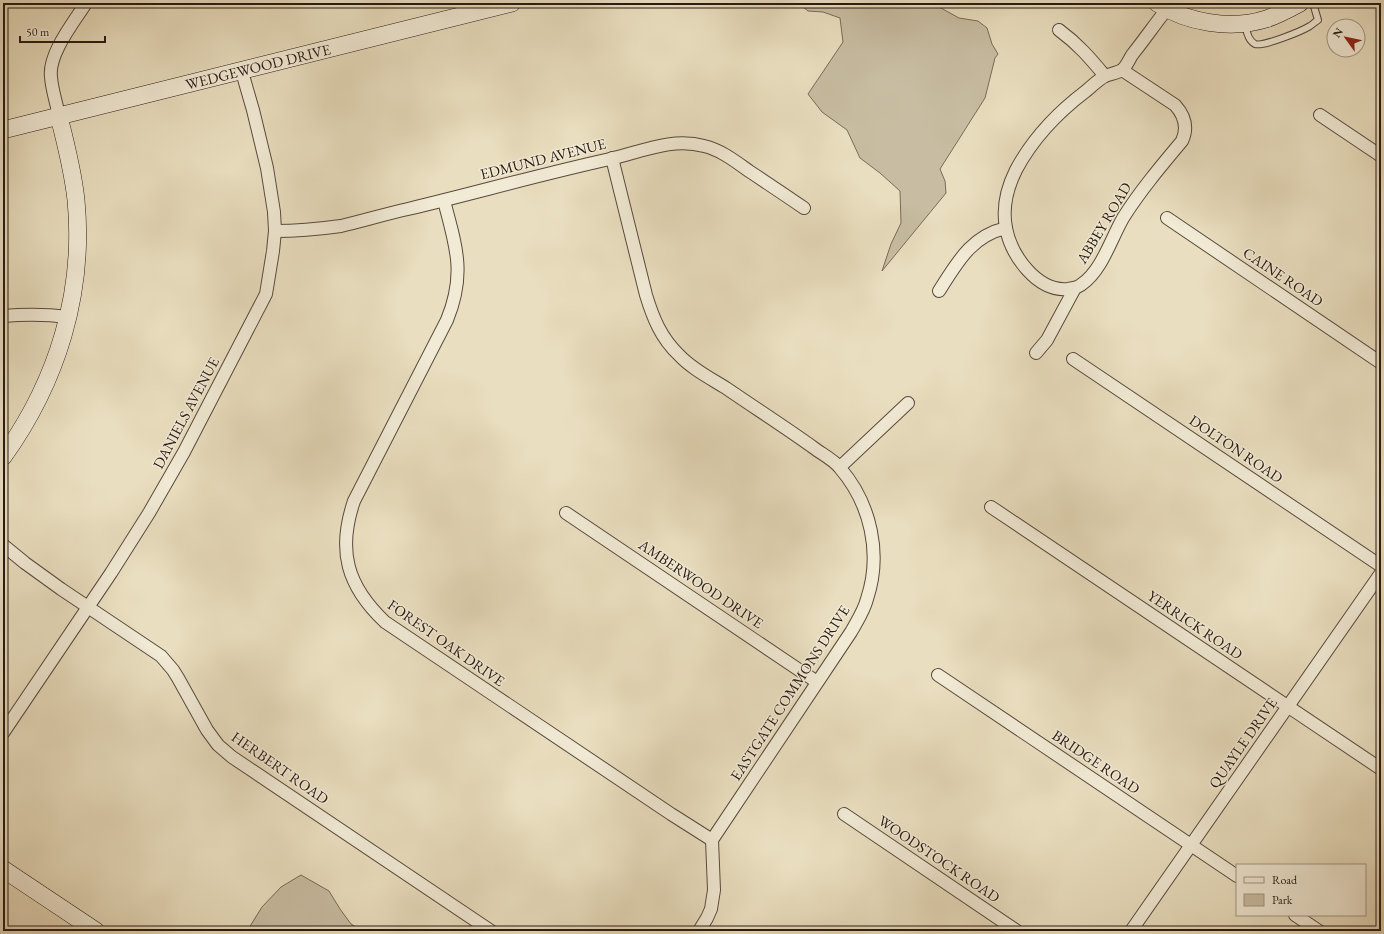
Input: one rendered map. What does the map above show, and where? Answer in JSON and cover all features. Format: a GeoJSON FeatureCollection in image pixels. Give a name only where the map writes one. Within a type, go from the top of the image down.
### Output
{"type":"FeatureCollection","features":[{"type":"Feature","properties":{"kind":"street"},"geometry":{"type":"LineString","coordinates":[[3,457],[22,429],[44,390],[54,365],[68,317],[75,282],[78,233],[76,200],[70,161],[50,76],[51,66],[57,49],[86,3]]}},
{"type":"Feature","properties":{"kind":"street","name":"WEDGEWOOD DRIVE"},"geometry":{"type":"LineString","coordinates":[[3,130],[242,72],[493,5],[512,3]]}},
{"type":"Feature","properties":{"kind":"street"},"geometry":{"type":"LineString","coordinates":[[1075,288],[1054,288],[1038,279],[1025,267],[1014,251],[1006,228],[1004,208],[1006,195],[1017,169],[1030,146],[1047,125],[1066,106],[1105,76],[1122,70],[1162,6],[1203,21],[1219,24],[1244,23],[1266,18],[1302,3]]}},
{"type":"Feature","properties":{"kind":"street"},"geometry":{"type":"LineString","coordinates":[[1059,30],[1076,43],[1105,76]]}},
{"type":"Feature","properties":{"kind":"street","name":"ABBEY ROAD"},"geometry":{"type":"LineString","coordinates":[[1075,288],[1084,283],[1093,273],[1123,219],[1148,183],[1182,141],[1186,133],[1182,112],[1175,105],[1122,70]]}},
{"type":"Feature","properties":{"kind":"street","name":"DANIELS AVENUE"},"geometry":{"type":"LineString","coordinates":[[3,733],[145,520],[171,476],[266,294],[270,275],[274,231],[272,192],[253,110],[242,72]]}},
{"type":"Feature","properties":{"kind":"street"},"geometry":{"type":"LineString","coordinates":[[1320,115],[1381,156]]}},
{"type":"Feature","properties":{"kind":"street","name":"EDMUND AVENUE"},"geometry":{"type":"LineString","coordinates":[[274,231],[300,230],[342,225],[444,201],[572,167],[673,143],[703,145],[712,148],[727,156],[804,208]]}},
{"type":"Feature","properties":{"kind":"street","name":"EASTGATE COMMONS DRIVE"},"geometry":{"type":"LineString","coordinates":[[612,158],[652,317],[667,343],[686,362],[840,467],[860,498],[868,518],[873,542],[874,562],[872,582],[867,600],[860,616],[851,632],[712,840]]}},
{"type":"Feature","properties":{"kind":"street","name":"FOREST OAK DRIVE"},"geometry":{"type":"LineString","coordinates":[[444,201],[458,263],[458,284],[454,303],[447,320],[354,501],[348,519],[346,539],[348,561],[352,576],[366,603],[385,622],[712,840]]}},
{"type":"Feature","properties":{"kind":"street","name":"CAINE ROAD"},"geometry":{"type":"LineString","coordinates":[[1167,218],[1381,362]]}},
{"type":"Feature","properties":{"kind":"street"},"geometry":{"type":"LineString","coordinates":[[939,291],[966,252],[988,234],[1006,228]]}},
{"type":"Feature","properties":{"kind":"street"},"geometry":{"type":"LineString","coordinates":[[1036,353],[1047,340],[1075,288]]}},
{"type":"Feature","properties":{"kind":"street"},"geometry":{"type":"LineString","coordinates":[[3,316],[25,314],[68,317]]}},
{"type":"Feature","properties":{"kind":"street","name":"DOLTON ROAD"},"geometry":{"type":"LineString","coordinates":[[1074,359],[1381,566]]}},
{"type":"Feature","properties":{"kind":"street"},"geometry":{"type":"LineString","coordinates":[[840,467],[908,403]]}},
{"type":"Feature","properties":{"kind":"street","name":"YERRICK ROAD"},"geometry":{"type":"LineString","coordinates":[[991,507],[1381,769]]}},
{"type":"Feature","properties":{"kind":"street","name":"AMBERWOOD DRIVE"},"geometry":{"type":"LineString","coordinates":[[566,513],[817,682]]}},
{"type":"Feature","properties":{"kind":"street","name":"HERBERT ROAD"},"geometry":{"type":"LineString","coordinates":[[3,545],[87,608],[154,651],[167,662],[178,678],[207,730],[218,745],[232,757],[491,931]]}},
{"type":"Feature","properties":{"kind":"street","name":"QUAYLE DRIVE"},"geometry":{"type":"LineString","coordinates":[[1131,931],[1381,573]]}},
{"type":"Feature","properties":{"kind":"street","name":"BRIDGE ROAD"},"geometry":{"type":"LineString","coordinates":[[938,675],[1236,875]]}},
{"type":"Feature","properties":{"kind":"street","name":"WOODSTOCK ROAD"},"geometry":{"type":"LineString","coordinates":[[844,814],[1017,931]]}},
{"type":"Feature","properties":{"kind":"street"},"geometry":{"type":"LineString","coordinates":[[699,931],[711,909],[714,890],[712,840]]}},
{"type":"Feature","properties":{"kind":"street"},"geometry":{"type":"LineString","coordinates":[[3,869],[96,931]]}},
{"type":"Feature","properties":{"kind":"street"},"geometry":{"type":"LineString","coordinates":[[1296,916],[1319,931]]}},
{"type":"Feature","properties":{"kind":"lane"},"geometry":{"type":"LineString","coordinates":[[1244,23],[1251,41],[1260,45],[1270,43],[1310,27],[1318,20],[1302,3]]}},
{"type":"Feature","properties":{"kind":"green space"},"geometry":{"type":"Polygon","coordinates":[[[798,3],[881,3],[901,6],[907,3],[932,3],[959,18],[978,21],[987,28],[992,44],[998,54],[995,58],[985,98],[940,169],[945,181],[946,193],[882,271],[891,244],[901,223],[900,191],[860,158],[847,130],[822,112],[808,94],[843,42],[840,18],[823,12],[808,11],[798,3]]]}},
{"type":"Feature","properties":{"kind":"green space"},"geometry":{"type":"Polygon","coordinates":[[[301,875],[329,891],[351,924],[363,931],[247,931],[262,907],[281,887],[301,875]]]}}]}
